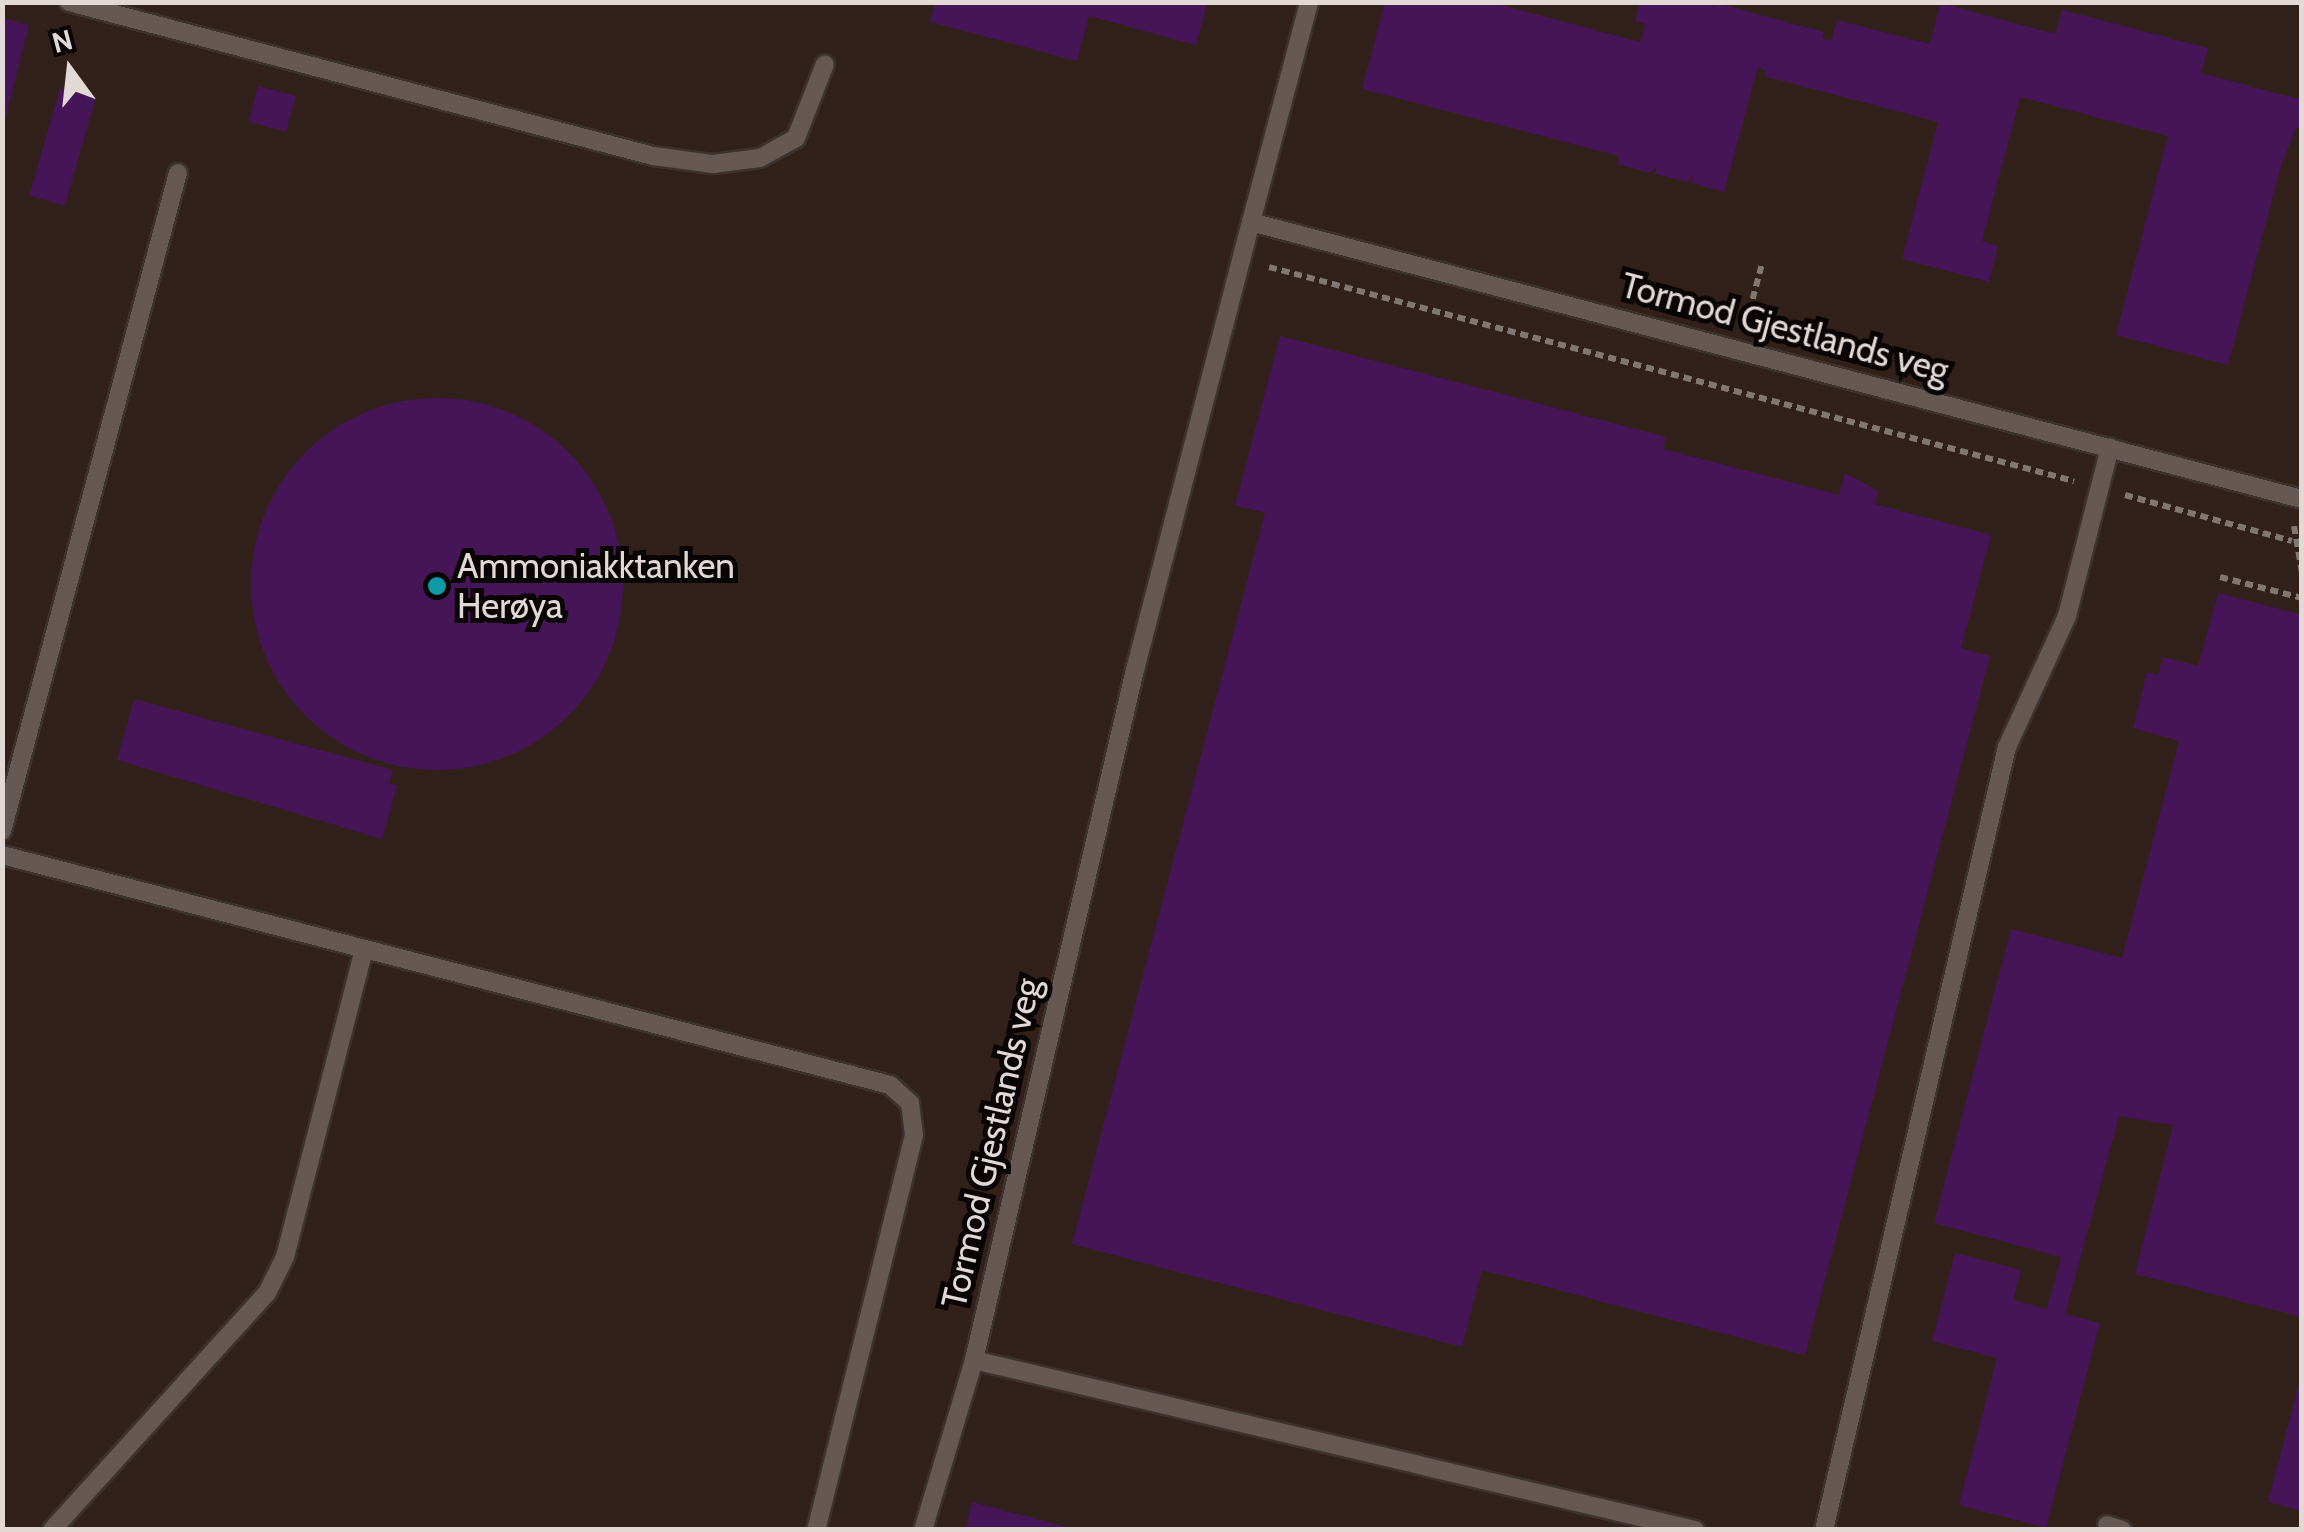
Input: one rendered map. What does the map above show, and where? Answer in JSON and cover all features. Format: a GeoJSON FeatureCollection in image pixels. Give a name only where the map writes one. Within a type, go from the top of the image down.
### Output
{"type":"FeatureCollection","features":[{"type":"Feature","properties":{"kind":"lane"},"geometry":{"type":"LineString","coordinates":[[69,2],[124,10],[653,156],[713,164],[760,158],[796,138],[813,108],[825,64]]}},
{"type":"Feature","properties":{"kind":"lane","name":"Tormod Gjestlands veg"},"geometry":{"type":"LineString","coordinates":[[1309,2],[1135,670],[974,1360],[1695,1530]]}},
{"type":"Feature","properties":{"kind":"lane"},"geometry":{"type":"LineString","coordinates":[[2,831],[178,173]]}},
{"type":"Feature","properties":{"kind":"lane","name":"Tormod Gjestlands veg"},"geometry":{"type":"LineString","coordinates":[[1251,222],[2300,499]]}},
{"type":"Feature","properties":{"kind":"lane"},"geometry":{"type":"LineString","coordinates":[[1824,1530],[2008,747],[2067,616],[2110,447]]}},
{"type":"Feature","properties":{"kind":"lane"},"geometry":{"type":"LineString","coordinates":[[2,855],[890,1084],[910,1103],[909,1161],[816,1530]]}},
{"type":"Feature","properties":{"kind":"lane"},"geometry":{"type":"LineString","coordinates":[[52,1530],[267,1294],[286,1257],[364,950]]}},
{"type":"Feature","properties":{"kind":"lane"},"geometry":{"type":"LineString","coordinates":[[923,1530],[974,1360]]}},
{"type":"Feature","properties":{"kind":"path"},"geometry":{"type":"LineString","coordinates":[[1241,260],[2292,542]]}},
{"type":"Feature","properties":{"kind":"path"},"geometry":{"type":"LineString","coordinates":[[2300,499],[2292,542],[2302,573]]}},
{"type":"Feature","properties":{"kind":"path"},"geometry":{"type":"LineString","coordinates":[[2220,577],[2302,598]]}},
{"type":"Feature","properties":{"kind":"shaded area"},"geometry":{"type":"Polygon","coordinates":[[[3,3],[2301,3],[2301,1529],[3,1529],[3,3]]]}},
{"type":"Feature","properties":{"kind":"building"},"geometry":{"type":"Polygon","coordinates":[[[1385,2],[1489,2],[1640,42],[1645,24],[1635,21],[1640,2],[1714,2],[1712,10],[1716,3],[1824,32],[1822,38],[1831,41],[1837,20],[1930,44],[1940,3],[2055,34],[2062,10],[2208,48],[2201,73],[2302,100],[2302,129],[2296,128],[2281,166],[2228,365],[2116,335],[2168,136],[2020,97],[1982,241],[1998,246],[1989,282],[1902,259],[1938,122],[1764,76],[1766,70],[1758,67],[1724,192],[1691,183],[1693,176],[1687,182],[1655,174],[1657,166],[1650,173],[1617,164],[1619,156],[1362,89],[1385,2]]]}},
{"type":"Feature","properties":{"kind":"building"},"geometry":{"type":"Polygon","coordinates":[[[935,3],[1207,3],[1196,45],[1089,16],[1077,61],[930,22],[935,3]]]}},
{"type":"Feature","properties":{"kind":"building"},"geometry":{"type":"Polygon","coordinates":[[[2,18],[29,25],[4,124],[2,123],[2,18]]]}},
{"type":"Feature","properties":{"kind":"building"},"geometry":{"type":"Polygon","coordinates":[[[258,86],[296,96],[286,132],[248,122],[258,86]]]}},
{"type":"Feature","properties":{"kind":"building"},"geometry":{"type":"Polygon","coordinates":[[[60,88],[96,98],[65,206],[29,196],[60,88]]]}},
{"type":"Feature","properties":{"kind":"building"},"geometry":{"type":"Polygon","coordinates":[[[1280,336],[1666,437],[1663,449],[1839,495],[1845,473],[1878,491],[1875,504],[1991,535],[1961,648],[1990,656],[1805,1355],[1482,1270],[1462,1347],[1072,1244],[1265,513],[1235,505],[1280,336]]]}},
{"type":"Feature","properties":{"kind":"building","name":"Ammoniakktanken Herøya"},"geometry":{"type":"Polygon","coordinates":[[[419,398],[455,398],[491,406],[525,420],[569,452],[592,480],[609,513],[620,548],[620,620],[609,655],[592,688],[569,716],[541,739],[508,756],[455,770],[419,770],[383,762],[349,748],[319,728],[293,702],[273,672],[259,638],[251,602],[251,566],[259,530],[273,496],[293,466],[319,440],[349,420],[383,406],[419,398]]]}},
{"type":"Feature","properties":{"kind":"building"},"geometry":{"type":"Polygon","coordinates":[[[2218,593],[2302,615],[2302,1317],[2135,1274],[2173,1125],[2119,1116],[2065,1314],[2100,1323],[2046,1528],[1959,1505],[1997,1358],[1932,1341],[1955,1253],[2021,1270],[2013,1300],[2047,1309],[2061,1257],[1934,1223],[2011,929],[2122,958],[2179,741],[2133,728],[2147,672],[2158,675],[2163,657],[2198,666],[2218,593]]]}},
{"type":"Feature","properties":{"kind":"building"},"geometry":{"type":"Polygon","coordinates":[[[134,699],[393,770],[389,783],[397,786],[382,839],[117,760],[134,699]]]}},
{"type":"Feature","properties":{"kind":"building"},"geometry":{"type":"Polygon","coordinates":[[[2302,1380],[2302,1511],[2268,1502],[2302,1380]]]}},
{"type":"Feature","properties":{"kind":"building"},"geometry":{"type":"Polygon","coordinates":[[[972,1502],[1071,1528],[965,1530],[972,1502]]]}},
{"type":"Feature","properties":{"kind":"place","name":"Ammoniakktanken Herøya"},"geometry":{"type":"Point","coordinates":[437,586]}}]}
